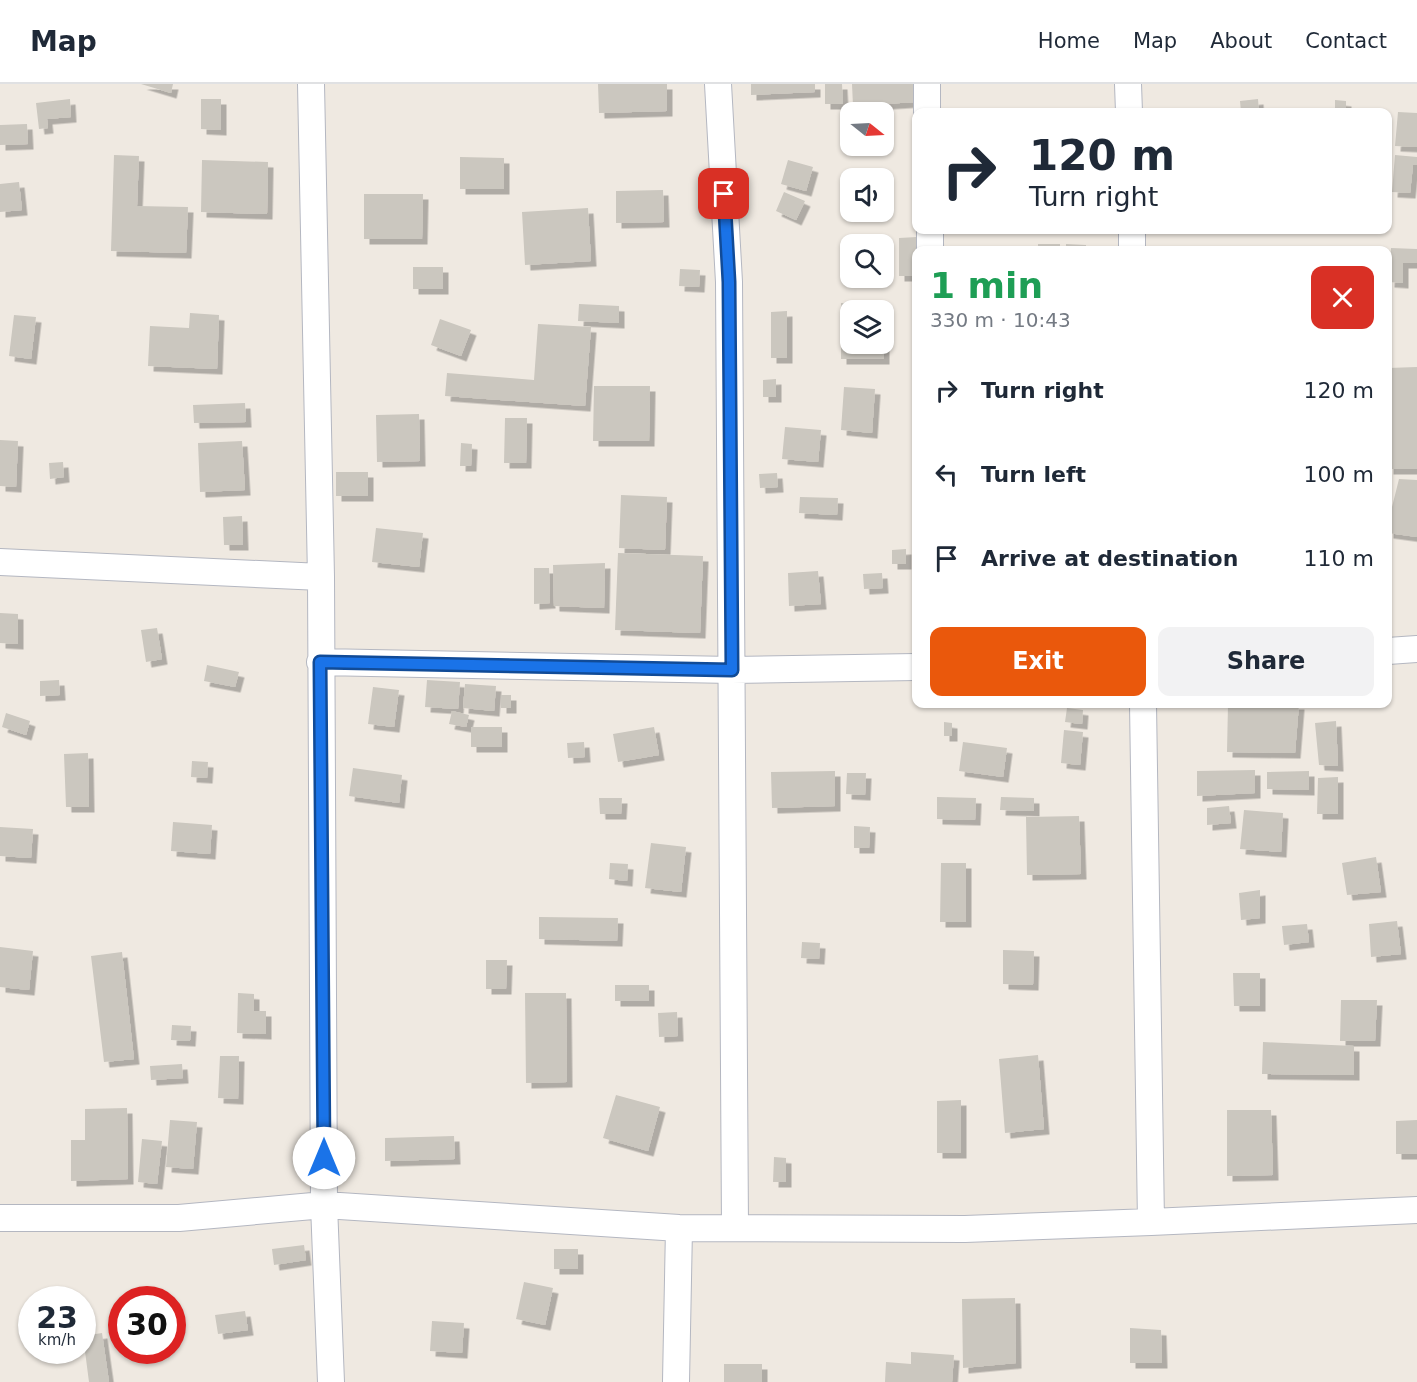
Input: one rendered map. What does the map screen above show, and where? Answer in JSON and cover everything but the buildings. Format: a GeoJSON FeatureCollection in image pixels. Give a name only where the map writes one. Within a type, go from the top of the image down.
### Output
{"type":"FeatureCollection","features":[{"type":"Feature","properties":{"kind":"street"},"geometry":{"type":"LineString","coordinates":[[311,84],[321,577],[324,1205],[331,1382]]}},
{"type":"Feature","properties":{"kind":"street"},"geometry":{"type":"LineString","coordinates":[[718,84],[729,282],[735,1227]]}},
{"type":"Feature","properties":{"kind":"street"},"geometry":{"type":"LineString","coordinates":[[927,84],[927,108]]}},
{"type":"Feature","properties":{"kind":"street"},"geometry":{"type":"LineString","coordinates":[[1128,84],[1129,108]]}},
{"type":"Feature","properties":{"kind":"street"},"geometry":{"type":"LineString","coordinates":[[0,562],[321,577]]}},
{"type":"Feature","properties":{"kind":"street"},"geometry":{"type":"LineString","coordinates":[[1392,651],[1417,649]]}},
{"type":"Feature","properties":{"kind":"street"},"geometry":{"type":"LineString","coordinates":[[320,662],[732,670],[912,667]]}},
{"type":"Feature","properties":{"kind":"street"},"geometry":{"type":"LineString","coordinates":[[1143,708],[1151,1222]]}},
{"type":"Feature","properties":{"kind":"street"},"geometry":{"type":"LineString","coordinates":[[0,1218],[179,1218],[324,1205],[679,1228],[965,1229],[1417,1209]]}},
{"type":"Feature","properties":{"kind":"street"},"geometry":{"type":"LineString","coordinates":[[676,1382],[679,1228]]}},
{"type":"Feature","properties":{"kind":"route"},"geometry":{"type":"LineString","coordinates":[[324,1158],[320,662],[732,670],[729,282],[724,194]]}}]}
